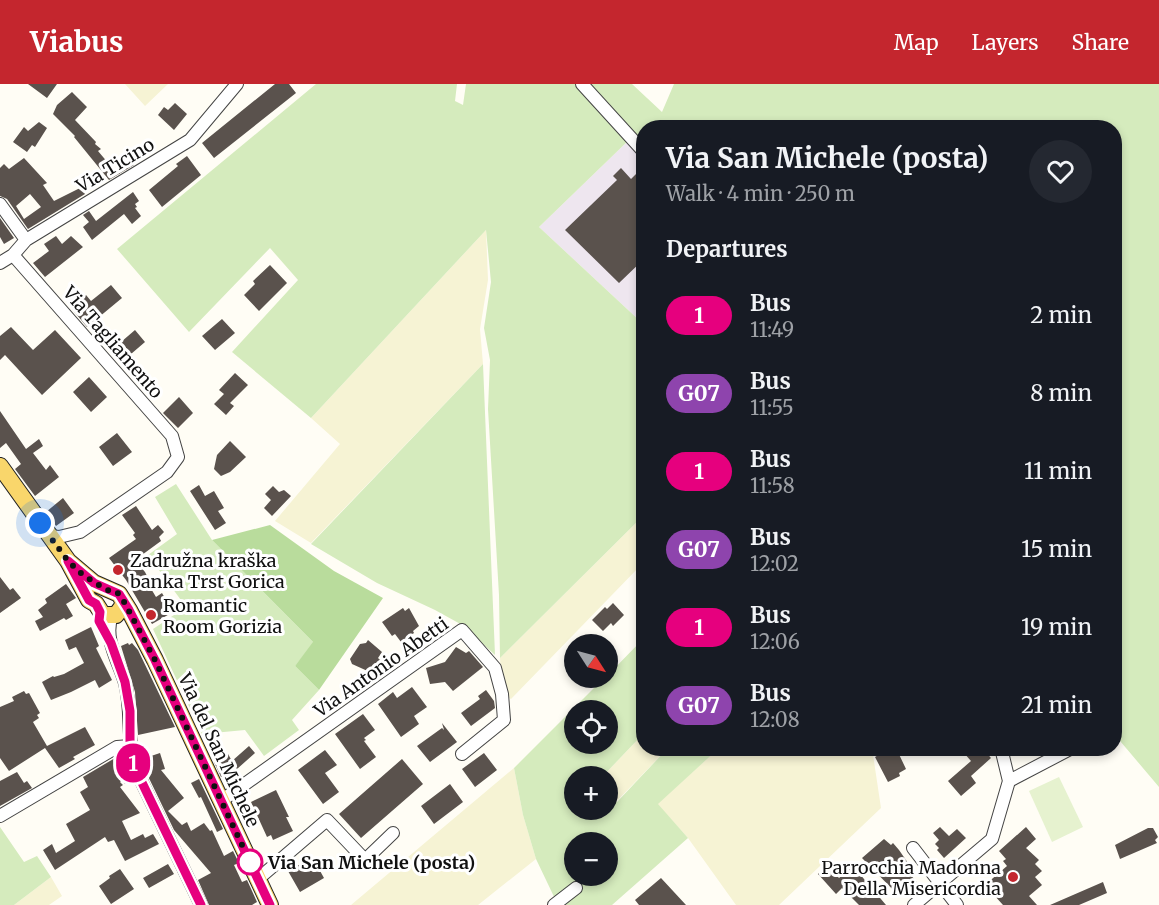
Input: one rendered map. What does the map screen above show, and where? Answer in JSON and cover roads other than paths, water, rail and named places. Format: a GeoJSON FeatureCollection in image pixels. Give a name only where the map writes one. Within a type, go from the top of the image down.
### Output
{"type":"FeatureCollection","features":[{"type":"Feature","properties":{"kind":"main road","name":"Via del San Michele"},"geometry":{"type":"LineString","coordinates":[[0,466],[66,558],[89,600],[109,610],[143,639],[270,905]]}},
{"type":"Feature","properties":{"kind":"main road","name":"Via del San Michele"},"geometry":{"type":"LineString","coordinates":[[66,558],[88,579],[119,594],[109,610]]}},
{"type":"Feature","properties":{"kind":"street","name":"Via Ticino"},"geometry":{"type":"LineString","coordinates":[[0,263],[13,255],[26,240],[190,140],[237,84]]}},
{"type":"Feature","properties":{"kind":"street"},"geometry":{"type":"LineString","coordinates":[[582,84],[636,143]]}},
{"type":"Feature","properties":{"kind":"street"},"geometry":{"type":"LineString","coordinates":[[0,204],[26,240]]}},
{"type":"Feature","properties":{"kind":"street","name":"Via Tagliamento"},"geometry":{"type":"LineString","coordinates":[[13,255],[172,436],[178,457],[167,472],[80,532]]}},
{"type":"Feature","properties":{"kind":"street"},"geometry":{"type":"LineString","coordinates":[[50,536],[59,537],[80,532]]}},
{"type":"Feature","properties":{"kind":"street"},"geometry":{"type":"LineString","coordinates":[[66,558],[80,532]]}},
{"type":"Feature","properties":{"kind":"street"},"geometry":{"type":"LineString","coordinates":[[109,610],[99,621],[111,643],[125,682],[130,746],[134,766],[201,905]]}},
{"type":"Feature","properties":{"kind":"street","name":"Via Antonio Abetti"},"geometry":{"type":"LineString","coordinates":[[221,801],[462,630],[495,668],[502,694],[504,720],[462,754]]}},
{"type":"Feature","properties":{"kind":"street"},"geometry":{"type":"LineString","coordinates":[[0,816],[117,747],[130,746]]}},
{"type":"Feature","properties":{"kind":"street"},"geometry":{"type":"LineString","coordinates":[[914,905],[992,840],[1009,781],[1003,756]]}},
{"type":"Feature","properties":{"kind":"street"},"geometry":{"type":"LineString","coordinates":[[1009,781],[1057,756]]}},
{"type":"Feature","properties":{"kind":"street"},"geometry":{"type":"LineString","coordinates":[[258,879],[327,820],[365,860],[393,833]]}},
{"type":"Feature","properties":{"kind":"street"},"geometry":{"type":"LineString","coordinates":[[913,848],[957,905]]}},
{"type":"Feature","properties":{"kind":"street"},"geometry":{"type":"LineString","coordinates":[[554,905],[576,888]]}},
{"type":"Feature","properties":{"kind":"place","name":"Zadružna kraška banka Trst Gorica"},"geometry":{"type":"Point","coordinates":[118,570]}},
{"type":"Feature","properties":{"kind":"place","name":"Romantic Room Gorizia"},"geometry":{"type":"Point","coordinates":[151,615]}},
{"type":"Feature","properties":{"kind":"place","name":"Via San Michele (posta)"},"geometry":{"type":"Point","coordinates":[250,862]}},
{"type":"Feature","properties":{"kind":"place","name":"Parrocchia Madonna Della Misericordia"},"geometry":{"type":"Point","coordinates":[1013,877]}}]}
